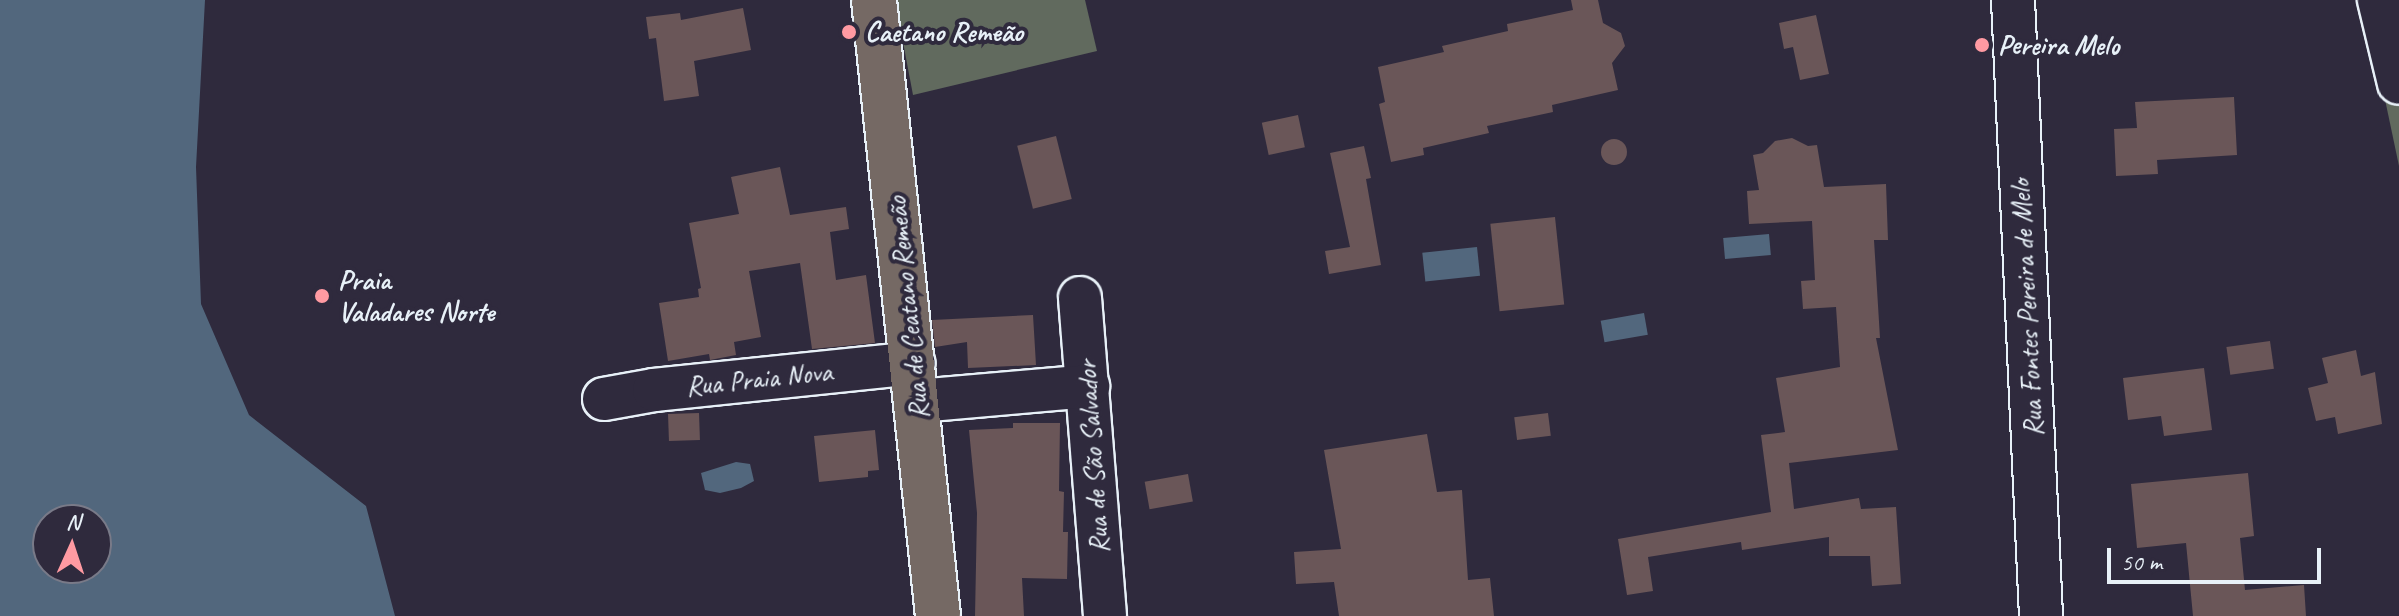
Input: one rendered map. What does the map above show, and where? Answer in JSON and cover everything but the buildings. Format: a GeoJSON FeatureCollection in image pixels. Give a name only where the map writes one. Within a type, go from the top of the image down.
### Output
{"type":"FeatureCollection","features":[{"type":"Feature","properties":{"kind":"main road","name":"Rua de Ceatano Remeão"},"geometry":{"type":"LineString","coordinates":[[874,0],[938,616]]}},
{"type":"Feature","properties":{"kind":"street","name":"Rua Fontes Pereira de Melo"},"geometry":{"type":"LineString","coordinates":[[2013,0],[2041,616]]}},
{"type":"Feature","properties":{"kind":"street"},"geometry":{"type":"LineString","coordinates":[[2379,0],[2399,83]]}},
{"type":"Feature","properties":{"kind":"street","name":"Rua de São Salvador"},"geometry":{"type":"LineString","coordinates":[[1080,298],[1105,616]]}},
{"type":"Feature","properties":{"kind":"street","name":"Rua Praia Nova"},"geometry":{"type":"LineString","coordinates":[[604,399],[654,390],[916,382],[1088,386]]}},
{"type":"Feature","properties":{"kind":"green space"},"geometry":{"type":"Polygon","coordinates":[[[895,0],[1085,0],[1097,51],[913,95],[895,0]]]}},
{"type":"Feature","properties":{"kind":"green space"},"geometry":{"type":"Polygon","coordinates":[[[2399,0],[2399,166],[2367,14],[2399,0]]]}},
{"type":"Feature","properties":{"kind":"water"},"geometry":{"type":"Polygon","coordinates":[[[0,0],[205,0],[196,167],[201,304],[249,415],[366,506],[395,616],[0,616],[0,0]]]}},
{"type":"Feature","properties":{"kind":"water"},"geometry":{"type":"Polygon","coordinates":[[[1769,234],[1771,255],[1725,259],[1723,238],[1769,234]]]}},
{"type":"Feature","properties":{"kind":"water"},"geometry":{"type":"Polygon","coordinates":[[[1477,247],[1480,276],[1425,282],[1422,253],[1477,247]]]}},
{"type":"Feature","properties":{"kind":"water"},"geometry":{"type":"Polygon","coordinates":[[[1644,313],[1648,335],[1604,342],[1601,321],[1644,313]]]}},
{"type":"Feature","properties":{"kind":"water"},"geometry":{"type":"Polygon","coordinates":[[[736,462],[750,464],[754,481],[720,493],[705,490],[701,473],[736,462]]]}},
{"type":"Feature","properties":{"kind":"place","name":"Caetano Remeão"},"geometry":{"type":"Point","coordinates":[849,32]}},
{"type":"Feature","properties":{"kind":"place","name":"Pereira Melo"},"geometry":{"type":"Point","coordinates":[1982,45]}},
{"type":"Feature","properties":{"kind":"place","name":"Praia Valadares Norte"},"geometry":{"type":"Point","coordinates":[322,296]}}]}
